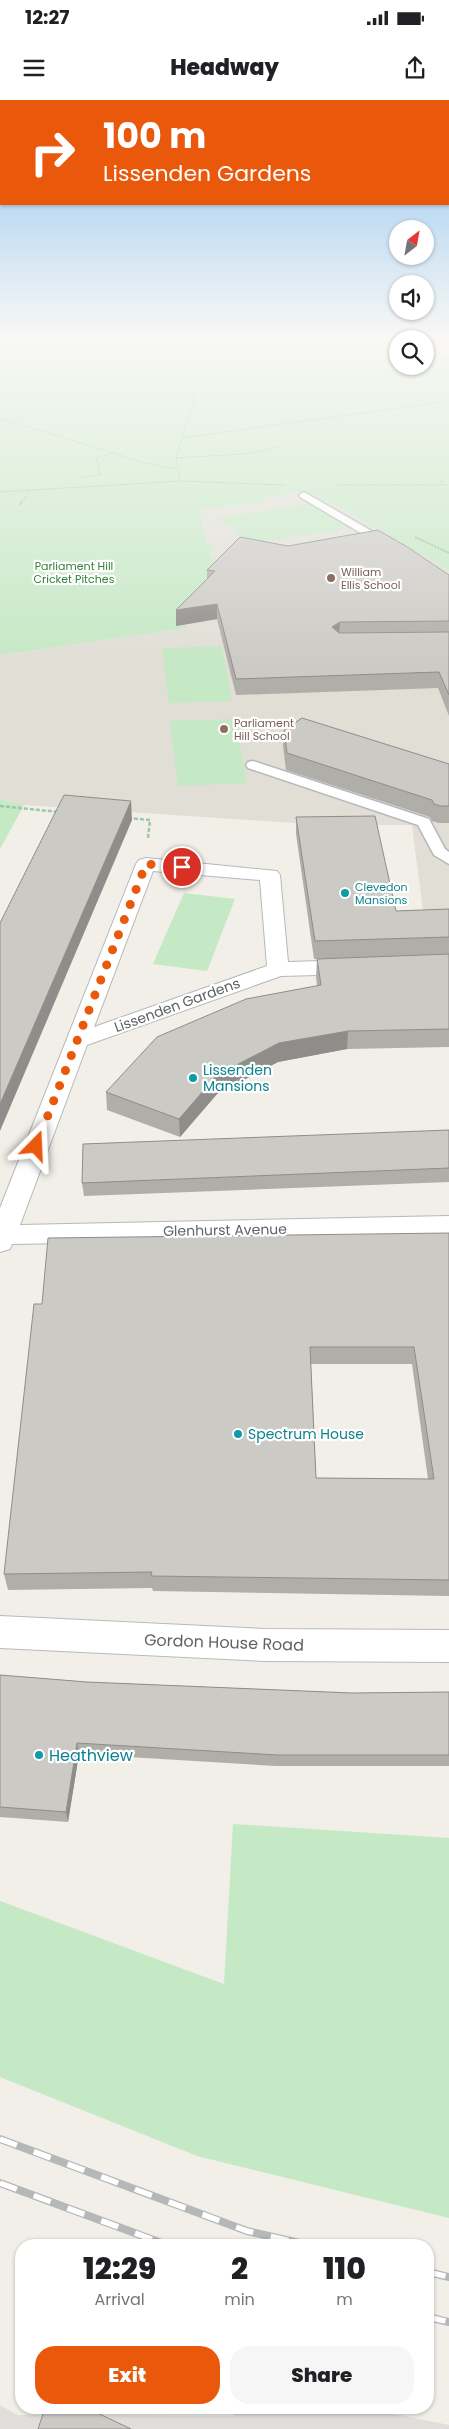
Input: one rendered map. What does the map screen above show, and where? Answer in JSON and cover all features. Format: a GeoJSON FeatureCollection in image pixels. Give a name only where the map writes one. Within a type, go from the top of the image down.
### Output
{"type":"FeatureCollection","features":[{"type":"Feature","properties":{"kind":"street"},"geometry":{"type":"LineString","coordinates":[[1,1238],[146,864],[270,876],[278,969]]}},
{"type":"Feature","properties":{"kind":"street","name":"Lissenden Gardens"},"geometry":{"type":"LineString","coordinates":[[77,1041],[278,969],[373,966]]}},
{"type":"Feature","properties":{"kind":"street","name":"Glenhurst Avenue"},"geometry":{"type":"LineString","coordinates":[[1,1238],[449,1226]]}},
{"type":"Feature","properties":{"kind":"street","name":"Gordon House Road"},"geometry":{"type":"LineString","coordinates":[[0,1632],[265,1645],[449,1646]]}},
{"type":"Feature","properties":{"kind":"lane"},"geometry":{"type":"LineString","coordinates":[[304,495],[403,552]]}},
{"type":"Feature","properties":{"kind":"lane"},"geometry":{"type":"LineString","coordinates":[[253,765],[424,822],[439,852],[449,859]]}},
{"type":"Feature","properties":{"kind":"path"},"geometry":{"type":"LineString","coordinates":[[100,449],[145,463],[176,469]]}},
{"type":"Feature","properties":{"kind":"path"},"geometry":{"type":"LineString","coordinates":[[179,449],[176,469],[180,482]]}},
{"type":"Feature","properties":{"kind":"path"},"geometry":{"type":"LineString","coordinates":[[176,458],[244,454],[272,449]]}},
{"type":"Feature","properties":{"kind":"path"},"geometry":{"type":"LineString","coordinates":[[80,478],[101,474],[96,458],[114,453]]}},
{"type":"Feature","properties":{"kind":"path"},"geometry":{"type":"LineString","coordinates":[[440,479],[444,485]]}},
{"type":"Feature","properties":{"kind":"path"},"geometry":{"type":"LineString","coordinates":[[0,492],[180,482],[291,485]]}},
{"type":"Feature","properties":{"kind":"path"},"geometry":{"type":"LineString","coordinates":[[335,486],[449,485]]}},
{"type":"Feature","properties":{"kind":"path"},"geometry":{"type":"LineString","coordinates":[[20,505],[29,490]]}},
{"type":"Feature","properties":{"kind":"path"},"geometry":{"type":"LineString","coordinates":[[445,550],[449,549]]}},
{"type":"Feature","properties":{"kind":"path"},"geometry":{"type":"LineString","coordinates":[[0,806],[66,812]]}},
{"type":"Feature","properties":{"kind":"path"},"geometry":{"type":"LineString","coordinates":[[122,817],[150,820]]}},
{"type":"Feature","properties":{"kind":"shaded area","name":"Parliament Hill School"},"geometry":{"type":"Polygon","coordinates":[[[306,492],[345,510],[449,571],[449,910],[423,911],[412,825],[324,825],[24,805],[0,799],[0,655],[186,628],[182,620],[217,566],[209,553],[199,509],[259,504],[269,497],[306,492]]]}},
{"type":"Feature","properties":{"kind":"shaded area"},"geometry":{"type":"Polygon","coordinates":[[[0,2405],[18,2415],[233,2416],[234,2414],[395,2414],[449,2425],[449,2429],[0,2429],[0,2405]]]}},
{"type":"Feature","properties":{"kind":"green space","name":"Parliament Hill Cricket Pitches"},"geometry":{"type":"Polygon","coordinates":[[[0,449],[449,449],[449,571],[345,510],[306,492],[269,497],[259,504],[199,509],[207,543],[215,548],[209,553],[217,566],[182,620],[187,628],[0,655],[0,449]]]}},
{"type":"Feature","properties":{"kind":"green space"},"geometry":{"type":"Polygon","coordinates":[[[312,503],[349,528],[253,544],[219,518],[312,503]]]}},
{"type":"Feature","properties":{"kind":"green space"},"geometry":{"type":"Polygon","coordinates":[[[222,646],[232,701],[169,703],[162,648],[222,646]]]}},
{"type":"Feature","properties":{"kind":"green space"},"geometry":{"type":"Polygon","coordinates":[[[235,719],[247,783],[178,786],[170,721],[235,719]]]}},
{"type":"Feature","properties":{"kind":"green space"},"geometry":{"type":"Polygon","coordinates":[[[0,799],[24,805],[0,849],[0,799]]]}},
{"type":"Feature","properties":{"kind":"green space"},"geometry":{"type":"Polygon","coordinates":[[[184,893],[235,899],[207,971],[153,964],[184,893]]]}},
{"type":"Feature","properties":{"kind":"green space"},"geometry":{"type":"Polygon","coordinates":[[[233,1824],[449,1838],[449,2218],[197,2156],[0,2077],[0,1901],[224,1984],[233,1824]]]}},
{"type":"Feature","properties":{"kind":"building","name":"William Ellis School"},"geometry":{"type":"Polygon","coordinates":[[[378,530],[449,575],[449,621],[340,622],[332,627],[339,633],[449,632],[449,695],[439,672],[236,679],[217,604],[176,610],[215,571],[207,570],[240,537],[288,546],[378,530]]]}},
{"type":"Feature","properties":{"kind":"building"},"geometry":{"type":"Polygon","coordinates":[[[302,718],[449,764],[449,806],[434,804],[432,800],[287,753],[284,730],[302,718]]]}},
{"type":"Feature","properties":{"kind":"building"},"geometry":{"type":"Polygon","coordinates":[[[64,795],[131,801],[0,1104],[0,923],[64,795]]]}},
{"type":"Feature","properties":{"kind":"building","name":"Clevedon Mansions"},"geometry":{"type":"Polygon","coordinates":[[[375,816],[396,911],[449,909],[449,937],[315,941],[296,817],[375,816]]]}},
{"type":"Feature","properties":{"kind":"building"},"geometry":{"type":"Polygon","coordinates":[[[449,954],[449,1029],[348,1031],[279,1043],[217,1075],[179,1119],[106,1092],[157,1037],[246,999],[321,985],[317,959],[449,954]]]}},
{"type":"Feature","properties":{"kind":"building"},"geometry":{"type":"Polygon","coordinates":[[[449,1130],[449,1168],[82,1183],[83,1144],[449,1130]]]}},
{"type":"Feature","properties":{"kind":"building"},"geometry":{"type":"Polygon","coordinates":[[[449,1233],[449,1580],[151,1576],[152,1572],[4,1574],[34,1304],[42,1304],[48,1238],[449,1233]],[[310,1347],[316,1478],[434,1479],[414,1347],[310,1347]]]}},
{"type":"Feature","properties":{"kind":"building"},"geometry":{"type":"Polygon","coordinates":[[[0,1675],[87,1682],[352,1693],[449,1692],[449,1755],[277,1755],[77,1743],[66,1812],[0,1807],[0,1675]]]}},
{"type":"Feature","properties":{"kind":"building"},"geometry":{"type":"Polygon","coordinates":[[[43,2414],[100,2414],[131,2429],[38,2429],[43,2414]]]}},
{"type":"Feature","properties":{"kind":"railway"},"geometry":{"type":"LineString","coordinates":[[0,2139],[247,2231],[282,2239]]}},
{"type":"Feature","properties":{"kind":"railway"},"geometry":{"type":"LineString","coordinates":[[0,2183],[151,2239]]}},
{"type":"Feature","properties":{"kind":"railway"},"geometry":{"type":"LineString","coordinates":[[434,2273],[449,2277]]}},
{"type":"Feature","properties":{"kind":"railway"},"geometry":{"type":"LineString","coordinates":[[434,2318],[449,2322]]}},
{"type":"Feature","properties":{"kind":"place","name":"William Ellis School"},"geometry":{"type":"Point","coordinates":[331,578]}},
{"type":"Feature","properties":{"kind":"place","name":"Parliament Hill School"},"geometry":{"type":"Point","coordinates":[224,729]}},
{"type":"Feature","properties":{"kind":"place","name":"Clevedon Mansions"},"geometry":{"type":"Point","coordinates":[345,893]}},
{"type":"Feature","properties":{"kind":"place","name":"Lissenden Mansions"},"geometry":{"type":"Point","coordinates":[193,1078]}},
{"type":"Feature","properties":{"kind":"place","name":"Spectrum House"},"geometry":{"type":"Point","coordinates":[238,1434]}},
{"type":"Feature","properties":{"kind":"place","name":"Heathview"},"geometry":{"type":"Point","coordinates":[39,1755]}},
{"type":"Feature","properties":{"kind":"route"},"geometry":{"type":"LineString","coordinates":[[36,1146],[146,864],[182,867]]}}]}
